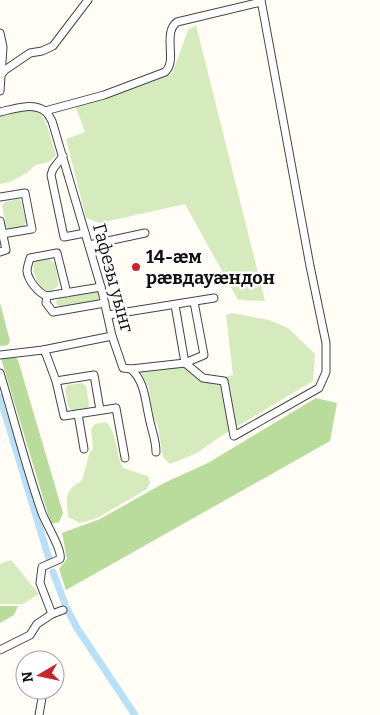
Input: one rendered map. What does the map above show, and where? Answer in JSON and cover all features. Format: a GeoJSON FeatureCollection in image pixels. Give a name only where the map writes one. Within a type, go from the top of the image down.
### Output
{"type":"FeatureCollection","features":[{"type":"Feature","properties":{"kind":"street"},"geometry":{"type":"LineString","coordinates":[[1,78],[9,67],[30,53],[42,52],[53,46],[88,0]]}},
{"type":"Feature","properties":{"kind":"street"},"geometry":{"type":"LineString","coordinates":[[0,112],[28,107],[45,111],[104,95],[165,72],[170,64],[172,28],[177,22],[261,1],[326,343],[326,372],[320,388],[234,436],[224,381],[203,378],[186,363],[175,305]]}},
{"type":"Feature","properties":{"kind":"street"},"geometry":{"type":"LineString","coordinates":[[0,33],[3,47],[0,91]]}},
{"type":"Feature","properties":{"kind":"street","name":"Гафезы уынг"},"geometry":{"type":"LineString","coordinates":[[45,111],[52,121],[63,156],[101,287],[112,336],[123,368],[132,369]]}},
{"type":"Feature","properties":{"kind":"street"},"geometry":{"type":"LineString","coordinates":[[63,156],[53,168],[51,175],[64,236],[85,233]]}},
{"type":"Feature","properties":{"kind":"street"},"geometry":{"type":"LineString","coordinates":[[0,197],[25,193],[32,229],[2,234]]}},
{"type":"Feature","properties":{"kind":"street"},"geometry":{"type":"LineString","coordinates":[[0,221],[6,250],[0,252]]}},
{"type":"Feature","properties":{"kind":"street"},"geometry":{"type":"LineString","coordinates":[[89,245],[145,233]]}},
{"type":"Feature","properties":{"kind":"street"},"geometry":{"type":"LineString","coordinates":[[67,293],[58,253],[30,258],[28,271],[40,294],[46,296],[67,293],[101,287]]}},
{"type":"Feature","properties":{"kind":"street"},"geometry":{"type":"LineString","coordinates":[[46,296],[46,303],[53,312],[105,303]]}},
{"type":"Feature","properties":{"kind":"street"},"geometry":{"type":"LineString","coordinates":[[108,315],[214,298]]}},
{"type":"Feature","properties":{"kind":"street"},"geometry":{"type":"LineString","coordinates":[[132,369],[186,363],[204,355],[194,302]]}},
{"type":"Feature","properties":{"kind":"street"},"geometry":{"type":"LineString","coordinates":[[0,355],[43,350],[112,336]]}},
{"type":"Feature","properties":{"kind":"street"},"geometry":{"type":"LineString","coordinates":[[43,350],[56,381],[64,416],[116,408],[125,458]]}},
{"type":"Feature","properties":{"kind":"street"},"geometry":{"type":"LineString","coordinates":[[132,369],[138,376],[144,389],[149,419],[156,440],[156,452]]}},
{"type":"Feature","properties":{"kind":"street"},"geometry":{"type":"LineString","coordinates":[[0,373],[42,512],[61,555],[60,559],[42,567],[40,583],[52,614]]}},
{"type":"Feature","properties":{"kind":"street"},"geometry":{"type":"LineString","coordinates":[[56,381],[94,375],[100,410]]}},
{"type":"Feature","properties":{"kind":"street"},"geometry":{"type":"LineString","coordinates":[[78,414],[84,449]]}},
{"type":"Feature","properties":{"kind":"street"},"geometry":{"type":"LineString","coordinates":[[0,650],[30,635],[37,624],[52,614],[63,610]]}},
{"type":"Feature","properties":{"kind":"street"},"geometry":{"type":"LineString","coordinates":[[39,715],[42,700]]}},
{"type":"Feature","properties":{"kind":"green space"},"geometry":{"type":"Polygon","coordinates":[[[196,25],[265,301],[238,300],[185,204],[100,223],[86,218],[66,139],[85,132],[75,105],[172,74],[188,30],[196,25]]]}},
{"type":"Feature","properties":{"kind":"green space"},"geometry":{"type":"Polygon","coordinates":[[[20,104],[40,112],[47,126],[56,155],[49,162],[35,165],[28,172],[10,182],[0,184],[0,108],[20,104]]]}},
{"type":"Feature","properties":{"kind":"green space"},"geometry":{"type":"Polygon","coordinates":[[[18,199],[21,201],[26,221],[24,227],[10,229],[6,227],[2,206],[5,202],[18,199]]]}},
{"type":"Feature","properties":{"kind":"green space"},"geometry":{"type":"Polygon","coordinates":[[[49,259],[55,264],[59,285],[48,291],[40,285],[34,268],[34,262],[49,259]]]}},
{"type":"Feature","properties":{"kind":"green space"},"geometry":{"type":"Polygon","coordinates":[[[94,292],[98,293],[98,300],[95,301],[62,307],[57,305],[56,302],[59,298],[94,292]]]}},
{"type":"Feature","properties":{"kind":"green space"},"geometry":{"type":"Polygon","coordinates":[[[0,303],[10,341],[8,345],[0,346],[0,303]]]}},
{"type":"Feature","properties":{"kind":"green space"},"geometry":{"type":"Polygon","coordinates":[[[232,313],[269,320],[288,328],[315,354],[313,381],[221,436],[197,453],[170,464],[163,457],[158,427],[152,413],[149,388],[140,371],[177,363],[212,380],[233,375],[226,315],[232,313]]]}},
{"type":"Feature","properties":{"kind":"green space"},"geometry":{"type":"Polygon","coordinates":[[[12,353],[18,360],[63,513],[59,522],[51,524],[0,355],[12,353]]]}},
{"type":"Feature","properties":{"kind":"green space"},"geometry":{"type":"Polygon","coordinates":[[[82,383],[86,386],[89,404],[87,408],[71,410],[68,406],[65,389],[67,385],[82,383]]]}},
{"type":"Feature","properties":{"kind":"green space"},"geometry":{"type":"Polygon","coordinates":[[[316,398],[337,403],[330,441],[66,590],[59,569],[67,559],[62,533],[100,519],[166,482],[208,463],[316,398]]]}},
{"type":"Feature","properties":{"kind":"green space"},"geometry":{"type":"Polygon","coordinates":[[[106,422],[113,432],[123,468],[148,476],[150,483],[147,489],[97,518],[80,523],[68,517],[69,492],[76,484],[82,481],[89,454],[93,449],[91,429],[95,424],[106,422]]]}},
{"type":"Feature","properties":{"kind":"green space"},"geometry":{"type":"Polygon","coordinates":[[[11,560],[39,594],[23,604],[0,604],[0,564],[11,560]]]}},
{"type":"Feature","properties":{"kind":"green space"},"geometry":{"type":"Polygon","coordinates":[[[0,606],[18,606],[14,615],[0,623],[0,606]]]}},
{"type":"Feature","properties":{"kind":"waterway"},"geometry":{"type":"LineString","coordinates":[[0,397],[50,562]]}},
{"type":"Feature","properties":{"kind":"waterway"},"geometry":{"type":"LineString","coordinates":[[53,572],[65,604]]}},
{"type":"Feature","properties":{"kind":"waterway"},"geometry":{"type":"LineString","coordinates":[[67,609],[77,628],[135,715]]}},
{"type":"Feature","properties":{"kind":"place","name":"14-æм рӕвдауӕндон"},"geometry":{"type":"Point","coordinates":[136,267]}}]}
